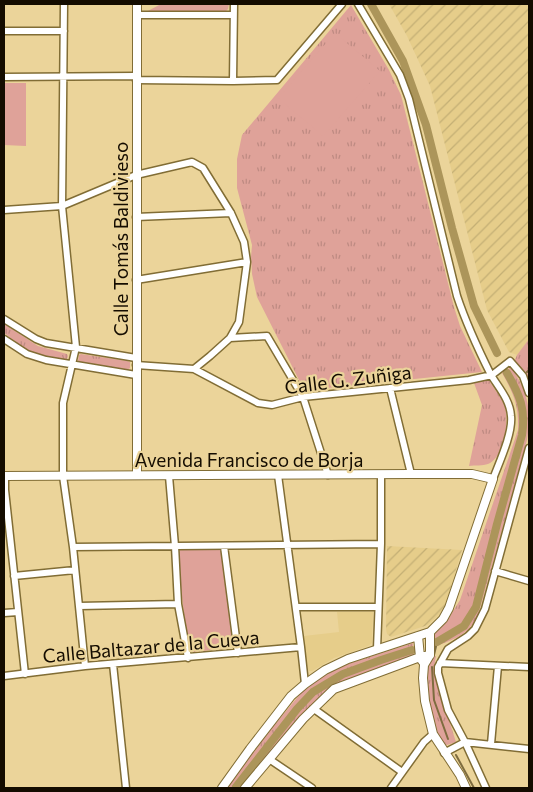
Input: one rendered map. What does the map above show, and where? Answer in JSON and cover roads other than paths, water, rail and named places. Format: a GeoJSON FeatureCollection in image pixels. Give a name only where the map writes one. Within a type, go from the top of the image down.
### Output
{"type":"FeatureCollection","features":[{"type":"Feature","properties":{"kind":"street"},"geometry":{"type":"LineString","coordinates":[[64,4],[62,206],[76,347],[63,403],[63,476],[73,547],[85,666]]}},
{"type":"Feature","properties":{"kind":"street","name":"Calle Tomás Baldivieso"},"geometry":{"type":"LineString","coordinates":[[137,4],[137,475]]}},
{"type":"Feature","properties":{"kind":"street"},"geometry":{"type":"LineString","coordinates":[[233,81],[234,4]]}},
{"type":"Feature","properties":{"kind":"street"},"geometry":{"type":"LineString","coordinates":[[4,77],[277,80],[342,4]]}},
{"type":"Feature","properties":{"kind":"street"},"geometry":{"type":"LineString","coordinates":[[222,788],[279,711],[291,696],[305,684],[325,670],[348,659],[430,632],[443,619],[449,608],[510,434],[512,417],[508,402],[492,375],[464,318],[409,99],[400,75],[358,4]]}},
{"type":"Feature","properties":{"kind":"street"},"geometry":{"type":"LineString","coordinates":[[137,15],[233,15]]}},
{"type":"Feature","properties":{"kind":"street"},"geometry":{"type":"LineString","coordinates":[[4,31],[64,31]]}},
{"type":"Feature","properties":{"kind":"street"},"geometry":{"type":"LineString","coordinates":[[4,210],[62,206],[136,175],[192,162],[203,168],[231,213],[244,242],[246,262],[239,322],[230,338],[194,369],[136,362],[76,347],[46,343],[4,319]]}},
{"type":"Feature","properties":{"kind":"street"},"geometry":{"type":"LineString","coordinates":[[136,217],[231,213]]}},
{"type":"Feature","properties":{"kind":"street"},"geometry":{"type":"LineString","coordinates":[[136,280],[246,262]]}},
{"type":"Feature","properties":{"kind":"street"},"geometry":{"type":"LineString","coordinates":[[230,338],[267,336],[303,397],[328,475]]}},
{"type":"Feature","properties":{"kind":"street"},"geometry":{"type":"LineString","coordinates":[[4,338],[36,358],[136,375]]}},
{"type":"Feature","properties":{"kind":"street","name":"Calle G. Zuñiga"},"geometry":{"type":"LineString","coordinates":[[194,369],[258,403],[272,405],[303,397],[470,380],[492,375],[510,361],[523,376],[529,393]]}},
{"type":"Feature","properties":{"kind":"street"},"geometry":{"type":"LineString","coordinates":[[390,388],[411,474]]}},
{"type":"Feature","properties":{"kind":"street"},"geometry":{"type":"LineString","coordinates":[[486,788],[448,710],[438,667],[448,649],[475,629],[485,609],[529,448]]}},
{"type":"Feature","properties":{"kind":"street","name":"Avenida Francisco de Borja"},"geometry":{"type":"LineString","coordinates":[[4,476],[472,474],[493,479]]}},
{"type":"Feature","properties":{"kind":"street"},"geometry":{"type":"LineString","coordinates":[[278,475],[305,684]]}},
{"type":"Feature","properties":{"kind":"street"},"geometry":{"type":"LineString","coordinates":[[377,649],[381,544],[381,475]]}},
{"type":"Feature","properties":{"kind":"street"},"geometry":{"type":"LineString","coordinates":[[4,476],[25,674]]}},
{"type":"Feature","properties":{"kind":"street"},"geometry":{"type":"LineString","coordinates":[[169,476],[178,604],[188,658]]}},
{"type":"Feature","properties":{"kind":"street"},"geometry":{"type":"LineString","coordinates":[[73,547],[381,544]]}},
{"type":"Feature","properties":{"kind":"street"},"geometry":{"type":"LineString","coordinates":[[224,546],[238,653]]}},
{"type":"Feature","properties":{"kind":"street"},"geometry":{"type":"LineString","coordinates":[[14,576],[75,570]]}},
{"type":"Feature","properties":{"kind":"street"},"geometry":{"type":"LineString","coordinates":[[495,571],[529,581]]}},
{"type":"Feature","properties":{"kind":"street"},"geometry":{"type":"LineString","coordinates":[[79,606],[178,604]]}},
{"type":"Feature","properties":{"kind":"street"},"geometry":{"type":"LineString","coordinates":[[296,607],[378,607]]}},
{"type":"Feature","properties":{"kind":"street"},"geometry":{"type":"LineString","coordinates":[[4,613],[18,612]]}},
{"type":"Feature","properties":{"kind":"street"},"geometry":{"type":"LineString","coordinates":[[430,632],[430,655],[424,666],[423,678],[425,701],[433,734],[460,775],[466,788]]}},
{"type":"Feature","properties":{"kind":"street"},"geometry":{"type":"LineString","coordinates":[[418,636],[420,656],[424,666]]}},
{"type":"Feature","properties":{"kind":"street","name":"Calle Baltazar de la Cueva"},"geometry":{"type":"LineString","coordinates":[[4,676],[85,666],[301,647]]}},
{"type":"Feature","properties":{"kind":"street"},"geometry":{"type":"LineString","coordinates":[[245,788],[303,719],[334,689],[420,656],[430,655]]}},
{"type":"Feature","properties":{"kind":"street"},"geometry":{"type":"LineString","coordinates":[[440,663],[529,668]]}},
{"type":"Feature","properties":{"kind":"street"},"geometry":{"type":"LineString","coordinates":[[114,664],[126,788]]}},
{"type":"Feature","properties":{"kind":"street"},"geometry":{"type":"LineString","coordinates":[[491,744],[498,666]]}},
{"type":"Feature","properties":{"kind":"street"},"geometry":{"type":"LineString","coordinates":[[314,709],[402,772]]}},
{"type":"Feature","properties":{"kind":"street"},"geometry":{"type":"LineString","coordinates":[[391,788],[427,738],[433,734]]}},
{"type":"Feature","properties":{"kind":"street"},"geometry":{"type":"LineString","coordinates":[[444,753],[465,742],[529,749]]}},
{"type":"Feature","properties":{"kind":"street"},"geometry":{"type":"LineString","coordinates":[[269,759],[312,788]]}},
{"type":"Feature","properties":{"kind":"waterway"},"geometry":{"type":"LineString","coordinates":[[371,4],[403,61],[426,125],[474,306],[497,353]]}},
{"type":"Feature","properties":{"kind":"waterway"},"geometry":{"type":"LineString","coordinates":[[437,642],[464,626],[476,607],[522,435],[523,418],[521,403],[507,373]]}},
{"type":"Feature","properties":{"kind":"waterway"},"geometry":{"type":"LineString","coordinates":[[434,655],[437,642]]}},
{"type":"Feature","properties":{"kind":"waterway"},"geometry":{"type":"LineString","coordinates":[[236,787],[297,709],[313,692],[343,674],[412,650]]}},
{"type":"Feature","properties":{"kind":"waterway"},"geometry":{"type":"LineString","coordinates":[[432,667],[434,700],[448,739]]}},
{"type":"Feature","properties":{"kind":"waterway"},"geometry":{"type":"LineString","coordinates":[[456,755],[474,788]]}}]}
